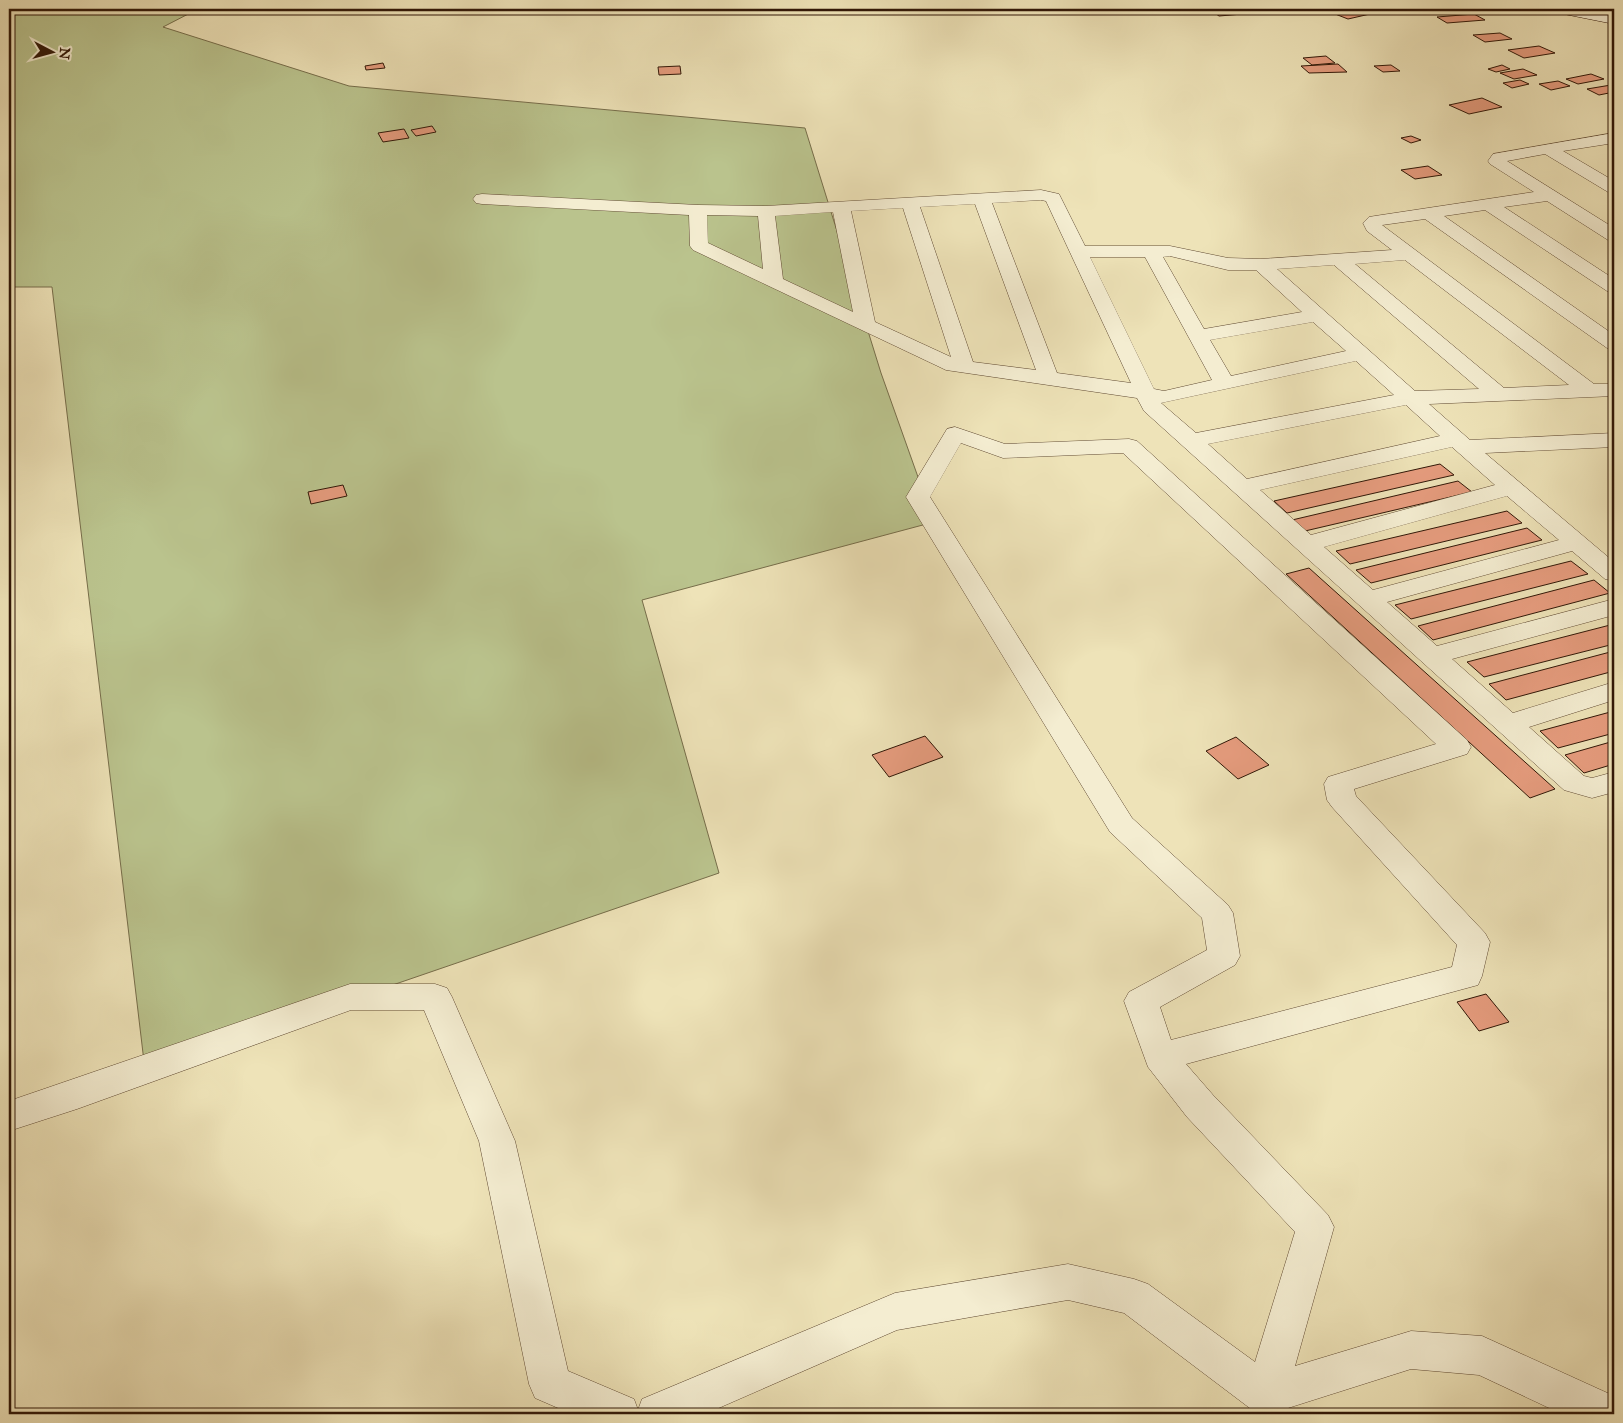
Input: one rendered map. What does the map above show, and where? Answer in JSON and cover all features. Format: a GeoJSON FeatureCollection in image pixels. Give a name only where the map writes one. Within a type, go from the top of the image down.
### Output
{"type":"FeatureCollection","features":[{"type":"Feature","properties":{"kind":"street"},"geometry":{"type":"LineString","coordinates":[[1559,9],[1614,20]]}},
{"type":"Feature","properties":{"kind":"street"},"geometry":{"type":"LineString","coordinates":[[1610,142],[1498,157],[1496,161],[1614,236]]}},
{"type":"Feature","properties":{"kind":"street"},"geometry":{"type":"LineString","coordinates":[[1548,149],[1614,188]]}},
{"type":"Feature","properties":{"kind":"street"},"geometry":{"type":"LineString","coordinates":[[482,199],[698,210],[766,211],[1041,195],[1053,198],[1152,406],[1574,783],[1592,788],[1614,782]]}},
{"type":"Feature","properties":{"kind":"street"},"geometry":{"type":"LineString","coordinates":[[1550,195],[1375,221],[1372,223],[1373,227],[1589,391]]}},
{"type":"Feature","properties":{"kind":"street"},"geometry":{"type":"LineString","coordinates":[[982,199],[1049,378]]}},
{"type":"Feature","properties":{"kind":"street"},"geometry":{"type":"LineString","coordinates":[[910,203],[965,368]]}},
{"type":"Feature","properties":{"kind":"street"},"geometry":{"type":"LineString","coordinates":[[1488,204],[1614,287]]}},
{"type":"Feature","properties":{"kind":"street"},"geometry":{"type":"LineString","coordinates":[[841,206],[866,325]]}},
{"type":"Feature","properties":{"kind":"street"},"geometry":{"type":"LineString","coordinates":[[698,210],[699,246],[953,366],[1118,387],[1164,396],[1360,354]]}},
{"type":"Feature","properties":{"kind":"street"},"geometry":{"type":"LineString","coordinates":[[766,211],[774,282]]}},
{"type":"Feature","properties":{"kind":"street"},"geometry":{"type":"LineString","coordinates":[[1428,213],[1614,344]]}},
{"type":"Feature","properties":{"kind":"street"},"geometry":{"type":"LineString","coordinates":[[1150,250],[1225,384]]}},
{"type":"Feature","properties":{"kind":"street"},"geometry":{"type":"LineString","coordinates":[[1078,252],[1170,251],[1228,264],[1260,264],[1409,254]]}},
{"type":"Feature","properties":{"kind":"street"},"geometry":{"type":"LineString","coordinates":[[1338,259],[1498,394]]}},
{"type":"Feature","properties":{"kind":"street"},"geometry":{"type":"LineString","coordinates":[[1260,264],[1511,488],[1614,574]]}},
{"type":"Feature","properties":{"kind":"street"},"geometry":{"type":"LineString","coordinates":[[1198,336],[1317,315]]}},
{"type":"Feature","properties":{"kind":"street"},"geometry":{"type":"LineString","coordinates":[[1191,441],[1410,398],[1614,390]]}},
{"type":"Feature","properties":{"kind":"street"},"geometry":{"type":"LineString","coordinates":[[1160,1057],[1466,976],[1474,942],[1342,800],[1338,784],[1457,747],[1129,446],[1003,450],[955,434],[918,497],[1121,825],[1217,913],[1224,956],[1140,1001],[1160,1057],[1200,1106],[1315,1227],[1266,1395]]}},
{"type":"Feature","properties":{"kind":"street"},"geometry":{"type":"LineString","coordinates":[[1242,487],[1467,449],[1614,440]]}},
{"type":"Feature","properties":{"kind":"street"},"geometry":{"type":"LineString","coordinates":[[1467,449],[1614,454]]}},
{"type":"Feature","properties":{"kind":"street"},"geometry":{"type":"LineString","coordinates":[[1306,544],[1511,488]]}},
{"type":"Feature","properties":{"kind":"street"},"geometry":{"type":"LineString","coordinates":[[1368,599],[1576,543]]}},
{"type":"Feature","properties":{"kind":"street"},"geometry":{"type":"LineString","coordinates":[[1432,656],[1614,606]]}},
{"type":"Feature","properties":{"kind":"street"},"geometry":{"type":"LineString","coordinates":[[1508,724],[1614,692]]}},
{"type":"Feature","properties":{"kind":"street"},"geometry":{"type":"LineString","coordinates":[[9,1116],[74,1095],[350,997],[435,997],[497,1141],[550,1384],[619,1414]]}},
{"type":"Feature","properties":{"kind":"street"},"geometry":{"type":"LineString","coordinates":[[657,1414],[895,1312],[1068,1282],[1134,1297],[1266,1395]]}},
{"type":"Feature","properties":{"kind":"street"},"geometry":{"type":"LineString","coordinates":[[1266,1395],[1411,1350],[1482,1356],[1607,1414]]}},
{"type":"Feature","properties":{"kind":"green space"},"geometry":{"type":"Polygon","coordinates":[[[9,9],[198,9],[163,27],[349,86],[805,128],[881,373],[934,522],[642,600],[719,873],[145,1070],[52,287],[9,287],[9,9]]]}},
{"type":"Feature","properties":{"kind":"building"},"geometry":{"type":"Polygon","coordinates":[[[1209,9],[1262,9],[1266,12],[1219,16],[1209,9]]]}},
{"type":"Feature","properties":{"kind":"building"},"geometry":{"type":"Polygon","coordinates":[[[1356,9],[1370,14],[1348,19],[1330,12],[1356,9]]]}},
{"type":"Feature","properties":{"kind":"building"},"geometry":{"type":"Polygon","coordinates":[[[1382,9],[1412,9],[1414,10],[1388,12],[1382,9]]]}},
{"type":"Feature","properties":{"kind":"building"},"geometry":{"type":"Polygon","coordinates":[[[1474,14],[1485,20],[1447,23],[1437,17],[1474,14]]]}},
{"type":"Feature","properties":{"kind":"building"},"geometry":{"type":"Polygon","coordinates":[[[1500,33],[1512,39],[1485,42],[1473,35],[1500,33]]]}},
{"type":"Feature","properties":{"kind":"building"},"geometry":{"type":"Polygon","coordinates":[[[1539,46],[1555,53],[1524,58],[1508,50],[1539,46]]]}},
{"type":"Feature","properties":{"kind":"building"},"geometry":{"type":"Polygon","coordinates":[[[1326,56],[1335,63],[1312,65],[1303,58],[1326,56]]]}},
{"type":"Feature","properties":{"kind":"building"},"geometry":{"type":"Polygon","coordinates":[[[383,63],[385,68],[366,70],[365,66],[383,63]]]}},
{"type":"Feature","properties":{"kind":"building"},"geometry":{"type":"Polygon","coordinates":[[[1338,64],[1347,72],[1309,73],[1301,66],[1338,64]]]}},
{"type":"Feature","properties":{"kind":"building"},"geometry":{"type":"Polygon","coordinates":[[[1391,65],[1400,71],[1383,72],[1374,66],[1391,65]]]}},
{"type":"Feature","properties":{"kind":"building"},"geometry":{"type":"Polygon","coordinates":[[[1502,65],[1510,69],[1496,72],[1488,69],[1502,65]]]}},
{"type":"Feature","properties":{"kind":"building"},"geometry":{"type":"Polygon","coordinates":[[[680,66],[681,74],[659,75],[658,67],[680,66]]]}},
{"type":"Feature","properties":{"kind":"building"},"geometry":{"type":"Polygon","coordinates":[[[1523,69],[1537,75],[1514,79],[1500,73],[1523,69]]]}},
{"type":"Feature","properties":{"kind":"building"},"geometry":{"type":"Polygon","coordinates":[[[1591,74],[1604,79],[1578,84],[1566,79],[1591,74]]]}},
{"type":"Feature","properties":{"kind":"building"},"geometry":{"type":"Polygon","coordinates":[[[1520,80],[1529,84],[1512,88],[1503,83],[1520,80]]]}},
{"type":"Feature","properties":{"kind":"building"},"geometry":{"type":"Polygon","coordinates":[[[1558,81],[1570,86],[1551,90],[1539,84],[1558,81]]]}},
{"type":"Feature","properties":{"kind":"building"},"geometry":{"type":"Polygon","coordinates":[[[1611,85],[1614,87],[1614,92],[1599,95],[1587,89],[1611,85]]]}},
{"type":"Feature","properties":{"kind":"building"},"geometry":{"type":"Polygon","coordinates":[[[1482,98],[1502,107],[1469,114],[1449,105],[1482,98]]]}},
{"type":"Feature","properties":{"kind":"building"},"geometry":{"type":"Polygon","coordinates":[[[432,126],[436,132],[416,136],[411,130],[432,126]]]}},
{"type":"Feature","properties":{"kind":"building"},"geometry":{"type":"Polygon","coordinates":[[[404,129],[409,138],[383,142],[378,133],[404,129]]]}},
{"type":"Feature","properties":{"kind":"building"},"geometry":{"type":"Polygon","coordinates":[[[1411,136],[1421,140],[1411,143],[1401,138],[1411,136]]]}},
{"type":"Feature","properties":{"kind":"building"},"geometry":{"type":"Polygon","coordinates":[[[1428,166],[1442,175],[1415,179],[1401,170],[1428,166]]]}},
{"type":"Feature","properties":{"kind":"building"},"geometry":{"type":"Polygon","coordinates":[[[1440,464],[1454,475],[1287,513],[1274,501],[1440,464]]]}},
{"type":"Feature","properties":{"kind":"building"},"geometry":{"type":"Polygon","coordinates":[[[1458,481],[1472,492],[1305,531],[1292,520],[1458,481]]]}},
{"type":"Feature","properties":{"kind":"building"},"geometry":{"type":"Polygon","coordinates":[[[343,485],[347,496],[311,504],[308,492],[343,485]]]}},
{"type":"Feature","properties":{"kind":"building"},"geometry":{"type":"Polygon","coordinates":[[[1507,511],[1522,523],[1350,564],[1336,551],[1507,511]]]}},
{"type":"Feature","properties":{"kind":"building"},"geometry":{"type":"Polygon","coordinates":[[[1527,528],[1542,540],[1371,583],[1356,570],[1527,528]]]}},
{"type":"Feature","properties":{"kind":"building"},"geometry":{"type":"Polygon","coordinates":[[[1571,561],[1588,574],[1411,619],[1395,605],[1571,561]]]}},
{"type":"Feature","properties":{"kind":"building"},"geometry":{"type":"Polygon","coordinates":[[[1309,568],[1555,789],[1530,798],[1286,574],[1309,568]]]}},
{"type":"Feature","properties":{"kind":"building"},"geometry":{"type":"Polygon","coordinates":[[[1594,580],[1610,593],[1433,640],[1418,626],[1594,580]]]}},
{"type":"Feature","properties":{"kind":"building"},"geometry":{"type":"Polygon","coordinates":[[[1614,624],[1614,644],[1484,677],[1467,662],[1614,624]]]}},
{"type":"Feature","properties":{"kind":"building"},"geometry":{"type":"Polygon","coordinates":[[[1614,651],[1614,671],[1506,700],[1489,684],[1614,651]]]}},
{"type":"Feature","properties":{"kind":"building"},"geometry":{"type":"Polygon","coordinates":[[[1614,711],[1614,733],[1558,748],[1540,731],[1614,711]]]}},
{"type":"Feature","properties":{"kind":"building"},"geometry":{"type":"Polygon","coordinates":[[[925,736],[943,757],[889,777],[872,755],[925,736]]]}},
{"type":"Feature","properties":{"kind":"building"},"geometry":{"type":"Polygon","coordinates":[[[1236,737],[1269,765],[1238,779],[1206,751],[1236,737]]]}},
{"type":"Feature","properties":{"kind":"building"},"geometry":{"type":"Polygon","coordinates":[[[1614,741],[1614,764],[1584,773],[1565,755],[1614,741]]]}},
{"type":"Feature","properties":{"kind":"building"},"geometry":{"type":"Polygon","coordinates":[[[1486,994],[1509,1022],[1479,1031],[1457,1002],[1486,994]]]}}]}
